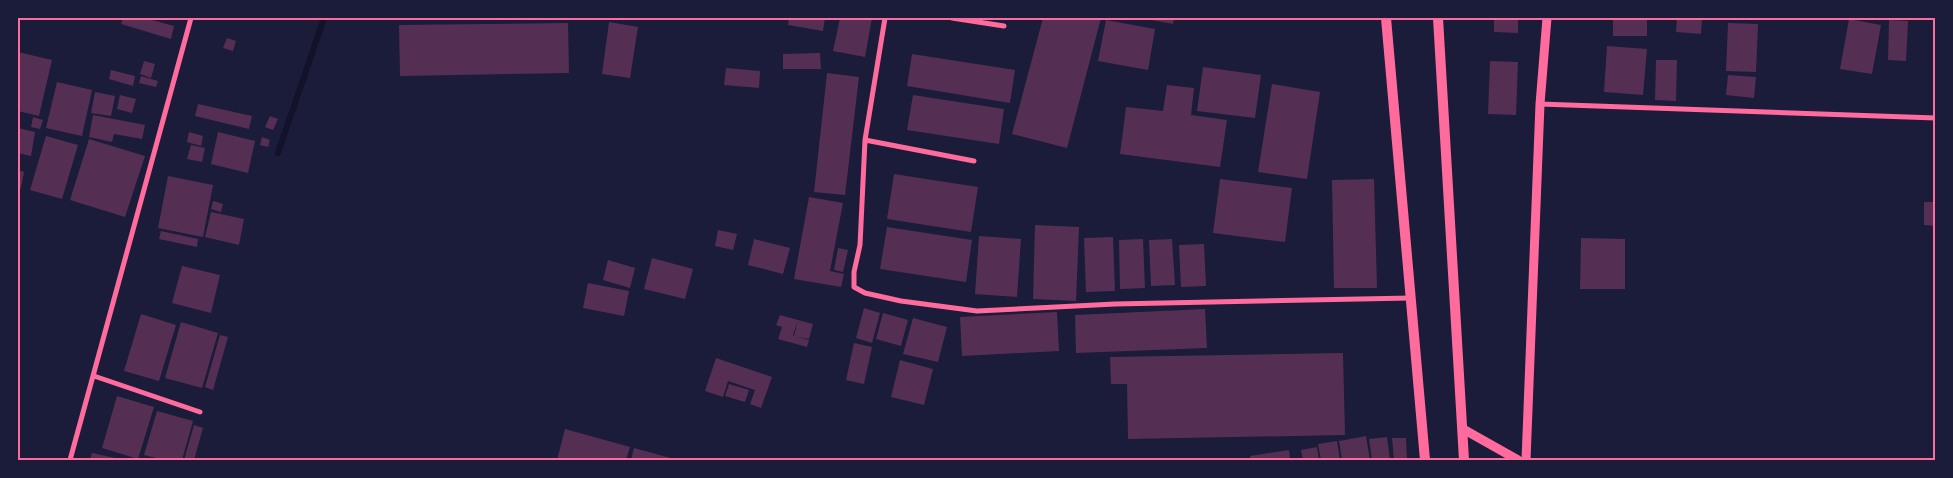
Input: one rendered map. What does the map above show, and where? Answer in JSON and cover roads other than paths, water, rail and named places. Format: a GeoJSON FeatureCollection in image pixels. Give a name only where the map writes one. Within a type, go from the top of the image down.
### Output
{"type":"FeatureCollection","features":[{"type":"Feature","properties":{"kind":"main road"},"geometry":{"type":"LineString","coordinates":[[1386,18],[1425,460]]}},
{"type":"Feature","properties":{"kind":"main road"},"geometry":{"type":"LineString","coordinates":[[1438,18],[1464,460]]}},
{"type":"Feature","properties":{"kind":"street"},"geometry":{"type":"LineString","coordinates":[[70,460],[94,376],[128,242],[191,18]]}},
{"type":"Feature","properties":{"kind":"street"},"geometry":{"type":"LineString","coordinates":[[885,18],[865,140],[860,245],[853,280],[854,287],[865,293],[901,302],[977,311],[1115,304],[1412,298]]}},
{"type":"Feature","properties":{"kind":"street"},"geometry":{"type":"LineString","coordinates":[[952,18],[1004,26]]}},
{"type":"Feature","properties":{"kind":"street"},"geometry":{"type":"LineString","coordinates":[[1526,460],[1540,104],[1547,18]]}},
{"type":"Feature","properties":{"kind":"street"},"geometry":{"type":"LineString","coordinates":[[1540,104],[1936,118]]}},
{"type":"Feature","properties":{"kind":"street"},"geometry":{"type":"LineString","coordinates":[[865,140],[974,161]]}},
{"type":"Feature","properties":{"kind":"street"},"geometry":{"type":"LineString","coordinates":[[94,376],[200,412]]}},
{"type":"Feature","properties":{"kind":"street"},"geometry":{"type":"LineString","coordinates":[[1463,429],[1518,460]]}},
{"type":"Feature","properties":{"kind":"waterway"},"geometry":{"type":"LineString","coordinates":[[278,153],[324,18]]}}]}
